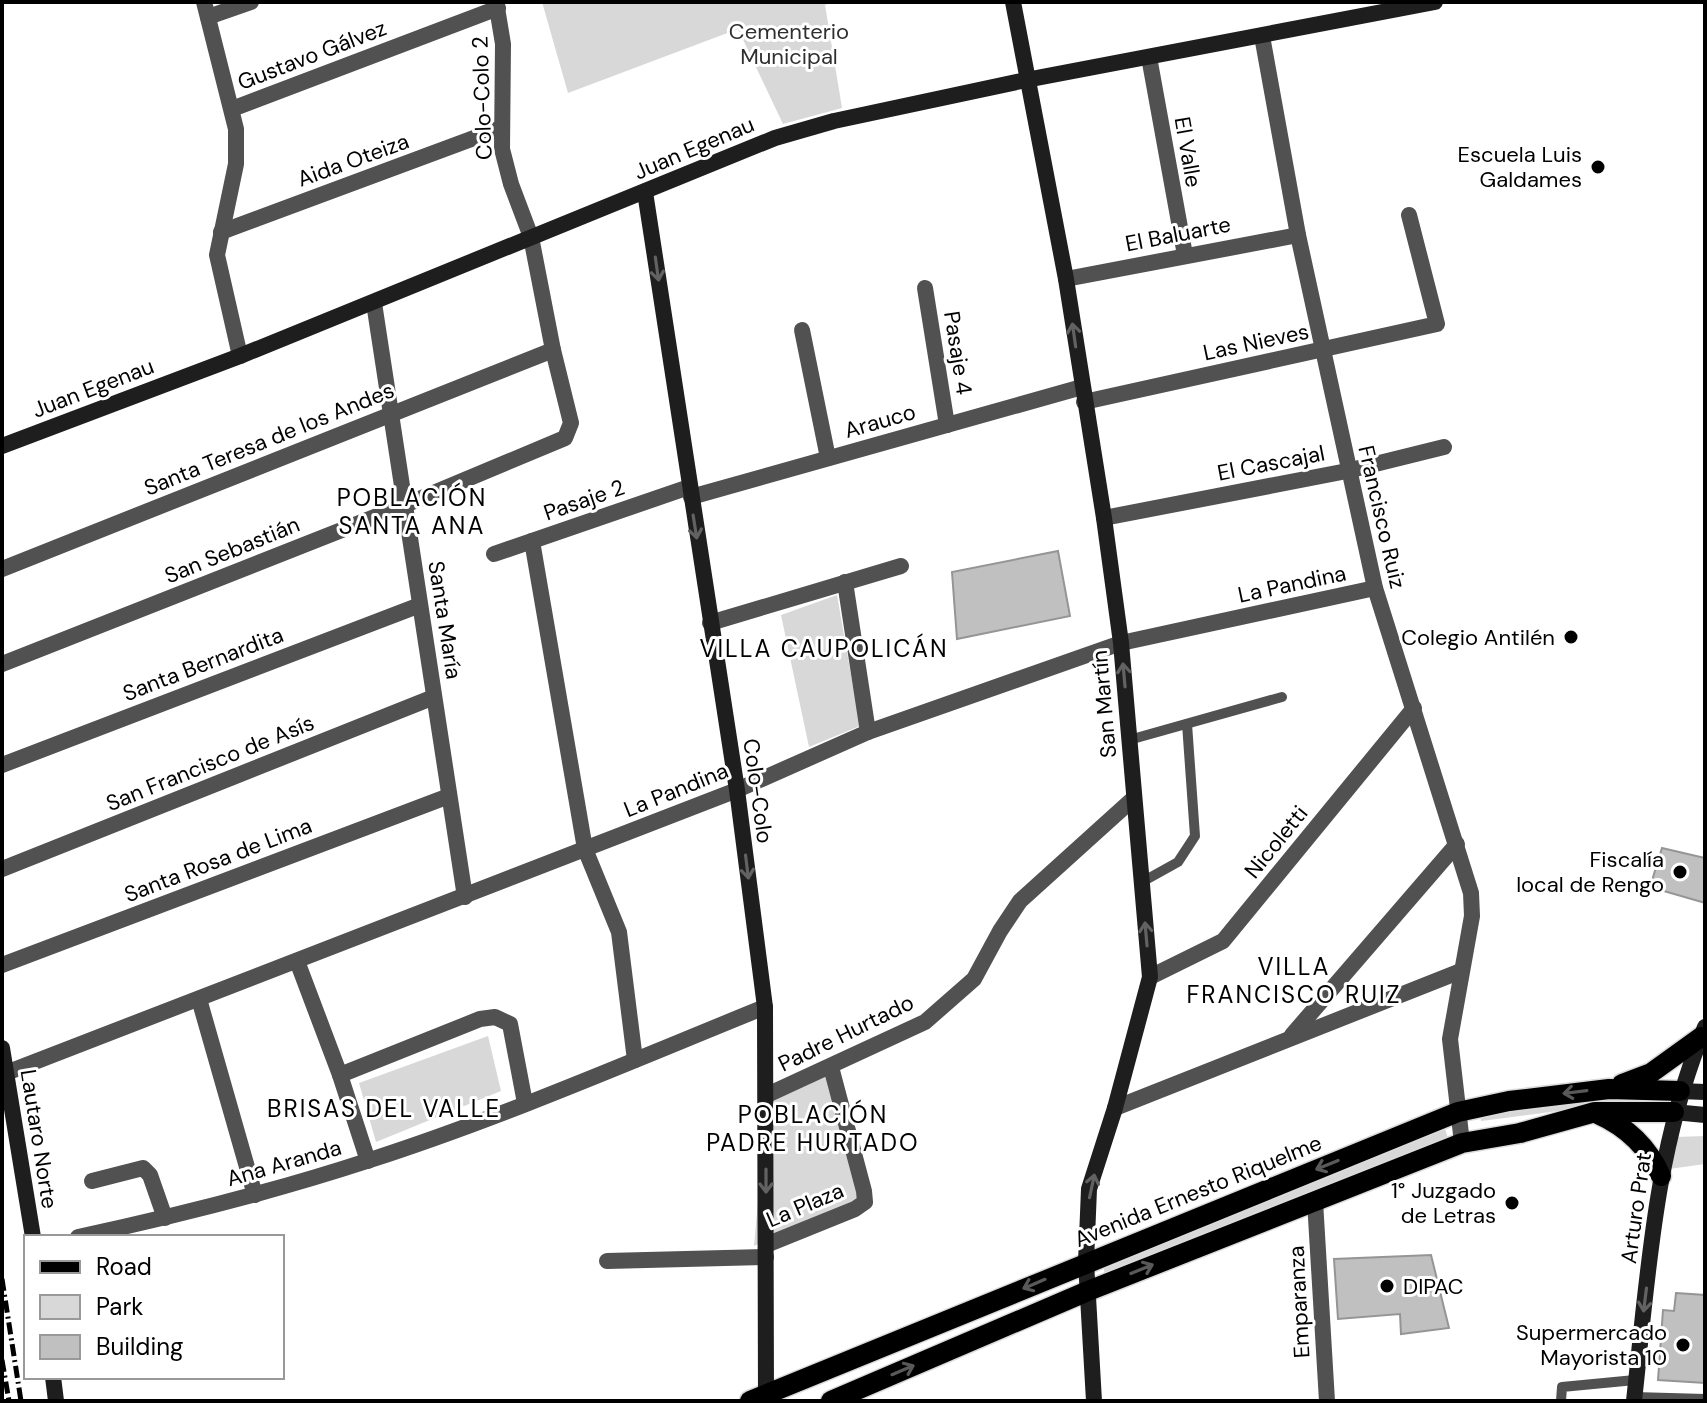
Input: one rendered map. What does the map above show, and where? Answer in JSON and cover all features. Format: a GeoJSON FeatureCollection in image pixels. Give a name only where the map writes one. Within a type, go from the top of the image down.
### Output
{"type":"FeatureCollection","features":[{"type":"Feature","properties":{"kind":"main road","name":"San Martín"},"geometry":{"type":"LineString","coordinates":[[1013,2],[1066,279],[1104,518],[1121,643],[1150,977],[1115,1108],[1089,1189],[1086,1262],[1094,1401]]}},
{"type":"Feature","properties":{"kind":"main road","name":"Juan Egenau"},"geometry":{"type":"LineString","coordinates":[[2,446],[374,303],[775,138],[834,121],[1026,80],[1435,2]]}},
{"type":"Feature","properties":{"kind":"main road","name":"Colo-Colo"},"geometry":{"type":"LineString","coordinates":[[645,192],[737,790],[765,1007],[766,1251],[761,1399]]}},
{"type":"Feature","properties":{"kind":"main road"},"geometry":{"type":"LineString","coordinates":[[1609,1089],[1651,1073],[1703,1032]]}},
{"type":"Feature","properties":{"kind":"main road","name":"Arturo Prat"},"geometry":{"type":"LineString","coordinates":[[1634,1393],[1661,1176],[1680,1091],[1703,1032]]}},
{"type":"Feature","properties":{"kind":"main road","name":"Lautaro Norte"},"geometry":{"type":"LineString","coordinates":[[2,1048],[33,1235]]}},
{"type":"Feature","properties":{"kind":"main road","name":"Avenida Ernesto Riquelme"},"geometry":{"type":"LineString","coordinates":[[761,1399],[1086,1262],[1458,1112],[1509,1101],[1609,1089],[1680,1091]]}},
{"type":"Feature","properties":{"kind":"main road"},"geometry":{"type":"LineString","coordinates":[[1680,1091],[1705,1092]]}},
{"type":"Feature","properties":{"kind":"main road"},"geometry":{"type":"LineString","coordinates":[[1595,1112],[1637,1138],[1651,1155],[1661,1176]]}},
{"type":"Feature","properties":{"kind":"main road"},"geometry":{"type":"LineString","coordinates":[[831,1401],[1088,1291],[1462,1143],[1520,1133],[1595,1112],[1705,1115]]}},
{"type":"Feature","properties":{"kind":"main road"},"geometry":{"type":"LineString","coordinates":[[53,1379],[56,1401]]}},
{"type":"Feature","properties":{"kind":"street"},"geometry":{"type":"LineString","coordinates":[[240,356],[218,265],[237,144],[232,109],[206,10],[251,2]]}},
{"type":"Feature","properties":{"kind":"street","name":"Gustavo Gálvez"},"geometry":{"type":"LineString","coordinates":[[232,109],[497,5]]}},
{"type":"Feature","properties":{"kind":"street","name":"Colo-Colo 2"},"geometry":{"type":"LineString","coordinates":[[497,5],[503,44],[501,128],[505,164],[531,237],[571,423],[565,438]]}},
{"type":"Feature","properties":{"kind":"street","name":"Francisco Ruiz"},"geometry":{"type":"LineString","coordinates":[[1262,36],[1298,235],[1347,471],[1375,588],[1471,893],[1472,916],[1450,1039],[1462,1143]]}},
{"type":"Feature","properties":{"kind":"street","name":"El Valle"},"geometry":{"type":"LineString","coordinates":[[1149,57],[1185,255]]}},
{"type":"Feature","properties":{"kind":"street","name":"Aida Oteiza"},"geometry":{"type":"LineString","coordinates":[[221,232],[501,128]]}},
{"type":"Feature","properties":{"kind":"street","name":"Las Nieves"},"geometry":{"type":"LineString","coordinates":[[1083,395],[1437,324],[1409,215]]}},
{"type":"Feature","properties":{"kind":"street","name":"El Baluarte"},"geometry":{"type":"LineString","coordinates":[[1066,279],[1298,235]]}},
{"type":"Feature","properties":{"kind":"street","name":"Pasaje 4"},"geometry":{"type":"LineString","coordinates":[[925,288],[947,425]]}},
{"type":"Feature","properties":{"kind":"street","name":"Santa María"},"geometry":{"type":"LineString","coordinates":[[374,303],[465,897]]}},
{"type":"Feature","properties":{"kind":"street"},"geometry":{"type":"LineString","coordinates":[[802,330],[828,458]]}},
{"type":"Feature","properties":{"kind":"street","name":"Santa Teresa de los Andes"},"geometry":{"type":"LineString","coordinates":[[2,569],[553,350]]}},
{"type":"Feature","properties":{"kind":"street","name":"Arauco"},"geometry":{"type":"LineString","coordinates":[[690,492],[947,425],[1083,395]]}},
{"type":"Feature","properties":{"kind":"street","name":"San Sebastián"},"geometry":{"type":"LineString","coordinates":[[2,664],[405,505],[565,438]]}},
{"type":"Feature","properties":{"kind":"street","name":"El Cascajal"},"geometry":{"type":"LineString","coordinates":[[1104,518],[1347,471],[1444,447]]}},
{"type":"Feature","properties":{"kind":"street","name":"Pasaje 2"},"geometry":{"type":"LineString","coordinates":[[494,554],[690,492]]}},
{"type":"Feature","properties":{"kind":"street"},"geometry":{"type":"LineString","coordinates":[[532,541],[585,849],[619,932],[635,1060]]}},
{"type":"Feature","properties":{"kind":"street"},"geometry":{"type":"LineString","coordinates":[[710,623],[901,566]]}},
{"type":"Feature","properties":{"kind":"street"},"geometry":{"type":"LineString","coordinates":[[845,582],[868,732]]}},
{"type":"Feature","properties":{"kind":"street","name":"La Pandina"},"geometry":{"type":"LineString","coordinates":[[6,1073],[737,790],[868,732],[1121,643],[1375,588]]}},
{"type":"Feature","properties":{"kind":"street","name":"Santa Bernardita"},"geometry":{"type":"LineString","coordinates":[[2,765],[420,605]]}},
{"type":"Feature","properties":{"kind":"street","name":"San Francisco de Asís"},"geometry":{"type":"LineString","coordinates":[[2,869],[434,697]]}},
{"type":"Feature","properties":{"kind":"street","name":"Nicoletti"},"geometry":{"type":"LineString","coordinates":[[1150,977],[1223,941],[1414,708]]}},
{"type":"Feature","properties":{"kind":"street","name":"Santa Rosa de Lima"},"geometry":{"type":"LineString","coordinates":[[2,965],[449,796]]}},
{"type":"Feature","properties":{"kind":"street","name":"Padre Hurtado"},"geometry":{"type":"LineString","coordinates":[[767,1095],[925,1022],[974,979],[1020,901],[1134,798]]}},
{"type":"Feature","properties":{"kind":"street"},"geometry":{"type":"LineString","coordinates":[[1291,1036],[1457,844]]}},
{"type":"Feature","properties":{"kind":"street"},"geometry":{"type":"LineString","coordinates":[[297,961],[368,1161]]}},
{"type":"Feature","properties":{"kind":"street"},"geometry":{"type":"LineString","coordinates":[[1115,1108],[1461,971]]}},
{"type":"Feature","properties":{"kind":"street"},"geometry":{"type":"LineString","coordinates":[[199,999],[255,1195]]}},
{"type":"Feature","properties":{"kind":"street","name":"Ana Aranda"},"geometry":{"type":"LineString","coordinates":[[87,1235],[255,1195],[368,1161],[525,1103],[765,1007]]}},
{"type":"Feature","properties":{"kind":"street"},"geometry":{"type":"LineString","coordinates":[[340,1075],[480,1019],[495,1017],[510,1024],[525,1103]]}},
{"type":"Feature","properties":{"kind":"street","name":"La Plaza"},"geometry":{"type":"LineString","coordinates":[[607,1261],[766,1251],[865,1202],[831,1067]]}},
{"type":"Feature","properties":{"kind":"street"},"geometry":{"type":"LineString","coordinates":[[92,1181],[143,1168],[150,1175],[165,1218]]}},
{"type":"Feature","properties":{"kind":"street","name":"Emparanza"},"geometry":{"type":"LineString","coordinates":[[1315,1201],[1327,1401]]}},
{"type":"Feature","properties":{"kind":"lane"},"geometry":{"type":"LineString","coordinates":[[1129,740],[1282,697]]}},
{"type":"Feature","properties":{"kind":"lane"},"geometry":{"type":"LineString","coordinates":[[1142,882],[1178,862],[1195,836],[1187,724]]}},
{"type":"Feature","properties":{"kind":"lane"},"geometry":{"type":"LineString","coordinates":[[1561,1401],[1562,1387],[1705,1399]]}},
{"type":"Feature","properties":{"kind":"green space","name":"Cementerio Municipal"},"geometry":{"type":"Polygon","coordinates":[[[542,2],[833,2],[825,5],[842,108],[783,124],[738,29],[568,93],[542,2]]]}},
{"type":"Feature","properties":{"kind":"green space"},"geometry":{"type":"Polygon","coordinates":[[[837,595],[860,726],[809,747],[781,615],[837,595]]]}},
{"type":"Feature","properties":{"kind":"green space"},"geometry":{"type":"Polygon","coordinates":[[[488,1036],[501,1091],[376,1142],[359,1083],[488,1036]]]}},
{"type":"Feature","properties":{"kind":"green space"},"geometry":{"type":"Polygon","coordinates":[[[826,1073],[859,1200],[754,1246],[767,1100],[826,1073]]]}},
{"type":"Feature","properties":{"kind":"green space"},"geometry":{"type":"Polygon","coordinates":[[[1635,1092],[1635,1105],[1573,1109],[1481,1121],[1480,1111],[1635,1092]]]}},
{"type":"Feature","properties":{"kind":"green space"},"geometry":{"type":"Polygon","coordinates":[[[1445,1129],[1449,1141],[1105,1276],[1103,1264],[1445,1129]]]}},
{"type":"Feature","properties":{"kind":"green space"},"geometry":{"type":"Polygon","coordinates":[[[1705,1136],[1705,1164],[1669,1169],[1675,1137],[1705,1136]]]}},
{"type":"Feature","properties":{"kind":"building"},"geometry":{"type":"Polygon","coordinates":[[[1058,551],[1070,616],[957,639],[952,572],[1058,551]]]}},
{"type":"Feature","properties":{"kind":"building","name":"Fiscalía local de Rengo"},"geometry":{"type":"Polygon","coordinates":[[[1662,848],[1705,858],[1705,903],[1650,887],[1662,848]]]}},
{"type":"Feature","properties":{"kind":"building","name":"DIPAC"},"geometry":{"type":"Polygon","coordinates":[[[1431,1255],[1449,1328],[1401,1334],[1400,1314],[1338,1319],[1334,1259],[1431,1255]]]}},
{"type":"Feature","properties":{"kind":"building","name":"Supermercado Mayorista 10"},"geometry":{"type":"Polygon","coordinates":[[[1676,1293],[1705,1295],[1705,1383],[1658,1380],[1663,1310],[1674,1311],[1676,1293]]]}},
{"type":"Feature","properties":{"kind":"railway"},"geometry":{"type":"LineString","coordinates":[[2,1279],[21,1401]]}},
{"type":"Feature","properties":{"kind":"railway"},"geometry":{"type":"LineString","coordinates":[[2,1360],[9,1401]]}},
{"type":"Feature","properties":{"kind":"place","name":"Escuela Luis Galdames"},"geometry":{"type":"Point","coordinates":[1598,167]}},
{"type":"Feature","properties":{"kind":"place","name":"Colegio Antilén"},"geometry":{"type":"Point","coordinates":[1571,637]}},
{"type":"Feature","properties":{"kind":"place","name":"Fiscalía local de Rengo"},"geometry":{"type":"Point","coordinates":[1680,872]}},
{"type":"Feature","properties":{"kind":"place","name":"1° Juzgado de Letras"},"geometry":{"type":"Point","coordinates":[1512,1203]}},
{"type":"Feature","properties":{"kind":"place","name":"DIPAC"},"geometry":{"type":"Point","coordinates":[1387,1286]}},
{"type":"Feature","properties":{"kind":"place","name":"Supermercado Mayorista 10"},"geometry":{"type":"Point","coordinates":[1683,1345]}},
{"type":"Feature","properties":{"kind":"district","name":"POBLACIÓN SANTA ANA"},"geometry":{"type":"Point","coordinates":[412,511]}},
{"type":"Feature","properties":{"kind":"district","name":"VILLA CAUPOLICÁN"},"geometry":{"type":"Point","coordinates":[824,648]}},
{"type":"Feature","properties":{"kind":"district","name":"VILLA FRANCISCO RUIZ"},"geometry":{"type":"Point","coordinates":[1294,980]}},
{"type":"Feature","properties":{"kind":"district","name":"BRISAS DEL VALLE"},"geometry":{"type":"Point","coordinates":[384,1108]}},
{"type":"Feature","properties":{"kind":"district","name":"POBLACIÓN PADRE HURTADO"},"geometry":{"type":"Point","coordinates":[813,1128]}}]}
